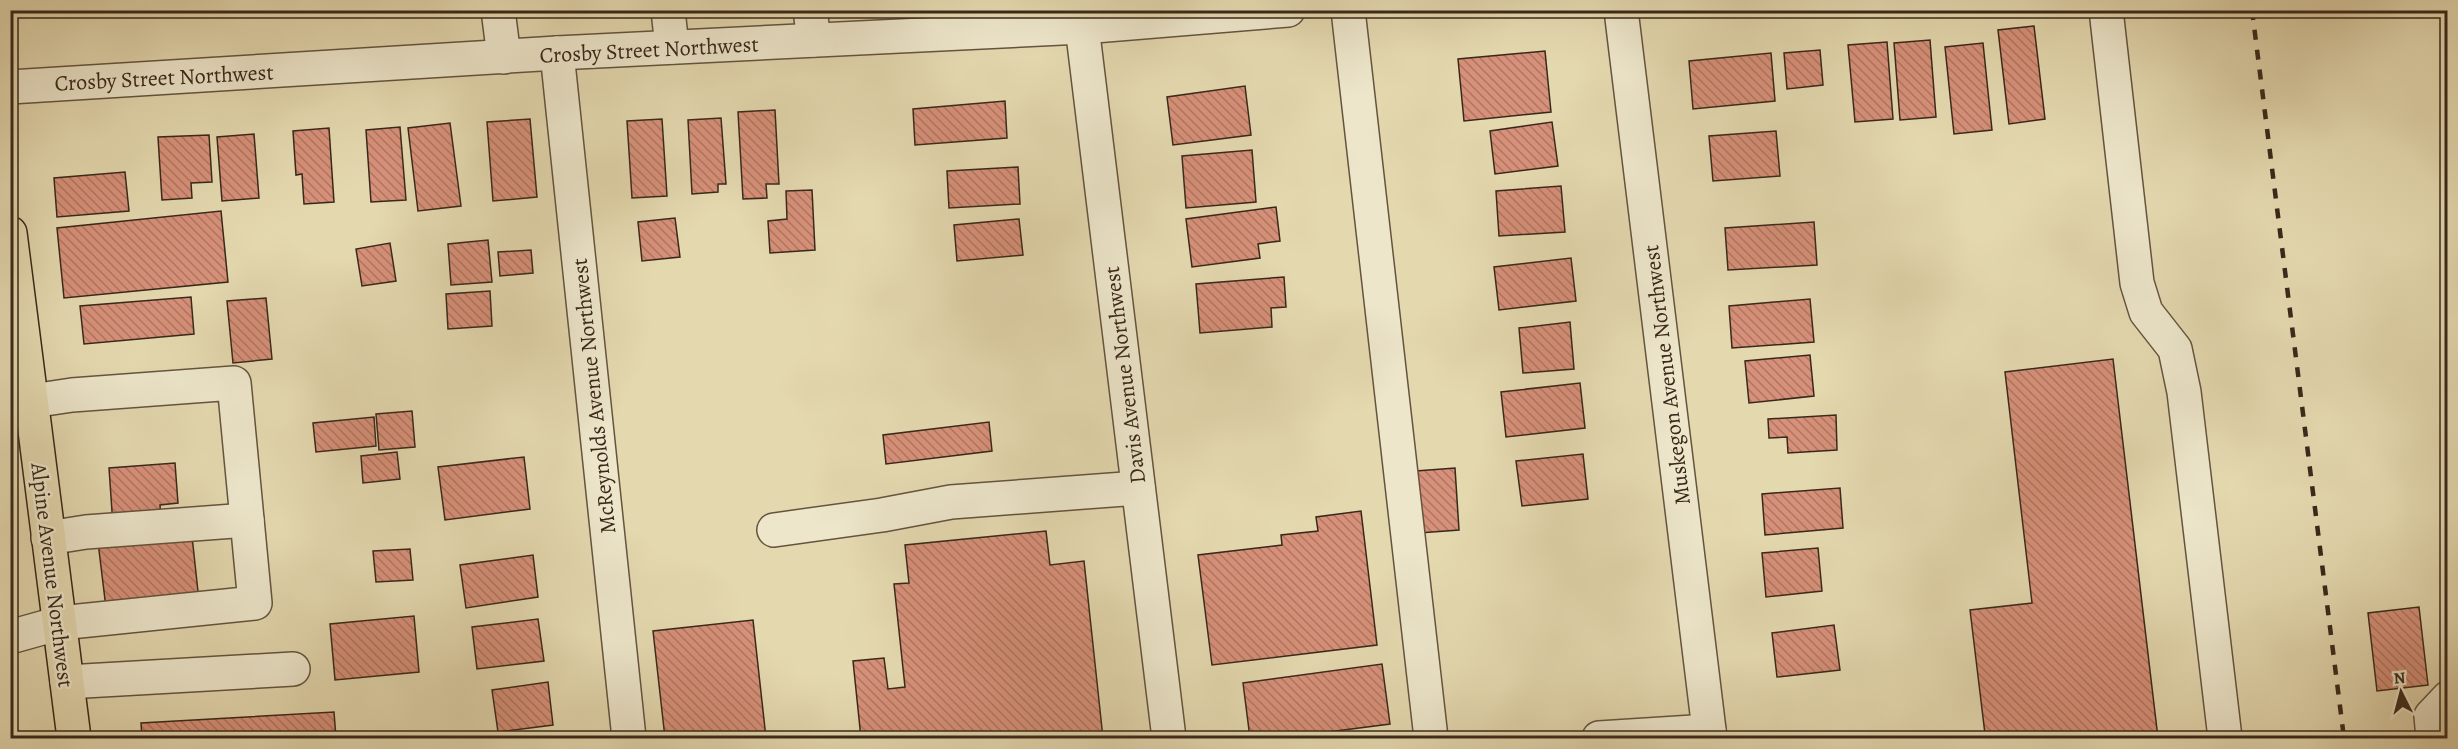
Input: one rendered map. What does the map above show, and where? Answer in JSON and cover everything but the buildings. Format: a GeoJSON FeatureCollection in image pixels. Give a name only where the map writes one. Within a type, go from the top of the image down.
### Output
{"type":"FeatureCollection","features":[{"type":"Feature","properties":{"kind":"main road","name":"Alpine Avenue Northwest"},"geometry":{"type":"LineString","coordinates":[[10,233],[74,738]]}},
{"type":"Feature","properties":{"kind":"street"},"geometry":{"type":"LineString","coordinates":[[498,10],[504,57]]}},
{"type":"Feature","properties":{"kind":"street"},"geometry":{"type":"LineString","coordinates":[[668,10],[672,47]]}},
{"type":"Feature","properties":{"kind":"street","name":"Crosby Street Northwest"},"geometry":{"type":"LineString","coordinates":[[10,87],[672,47],[812,25],[1081,19],[1288,10]]}},
{"type":"Feature","properties":{"kind":"street"},"geometry":{"type":"LineString","coordinates":[[1348,10],[1431,738]]}},
{"type":"Feature","properties":{"kind":"street","name":"Muskegon Avenue Northwest"},"geometry":{"type":"LineString","coordinates":[[1621,10],[1710,735]]}},
{"type":"Feature","properties":{"kind":"street"},"geometry":{"type":"LineString","coordinates":[[2106,10],[2137,283],[2146,312],[2175,349],[2184,392],[2225,738]]}},
{"type":"Feature","properties":{"kind":"street","name":"Davis Avenue Northwest"},"geometry":{"type":"LineString","coordinates":[[1081,19],[1169,738]]}},
{"type":"Feature","properties":{"kind":"street","name":"McReynolds Avenue Northwest"},"geometry":{"type":"LineString","coordinates":[[556,53],[629,738]]}},
{"type":"Feature","properties":{"kind":"street"},"geometry":{"type":"LineString","coordinates":[[10,637],[60,623],[255,603],[234,382],[72,395],[32,401]]}},
{"type":"Feature","properties":{"kind":"street"},"geometry":{"type":"LineString","coordinates":[[774,530],[882,515],[951,502],[1138,488]]}},
{"type":"Feature","properties":{"kind":"street"},"geometry":{"type":"LineString","coordinates":[[48,538],[86,532],[247,520]]}},
{"type":"Feature","properties":{"kind":"street"},"geometry":{"type":"LineString","coordinates":[[67,682],[293,669]]}},
{"type":"Feature","properties":{"kind":"street"},"geometry":{"type":"LineString","coordinates":[[2433,738],[2431,716],[2448,698]]}},
{"type":"Feature","properties":{"kind":"street"},"geometry":{"type":"LineString","coordinates":[[1599,738],[1710,735]]}},
{"type":"Feature","properties":{"kind":"railway"},"geometry":{"type":"LineString","coordinates":[[2252,10],[2344,738]]}}]}
